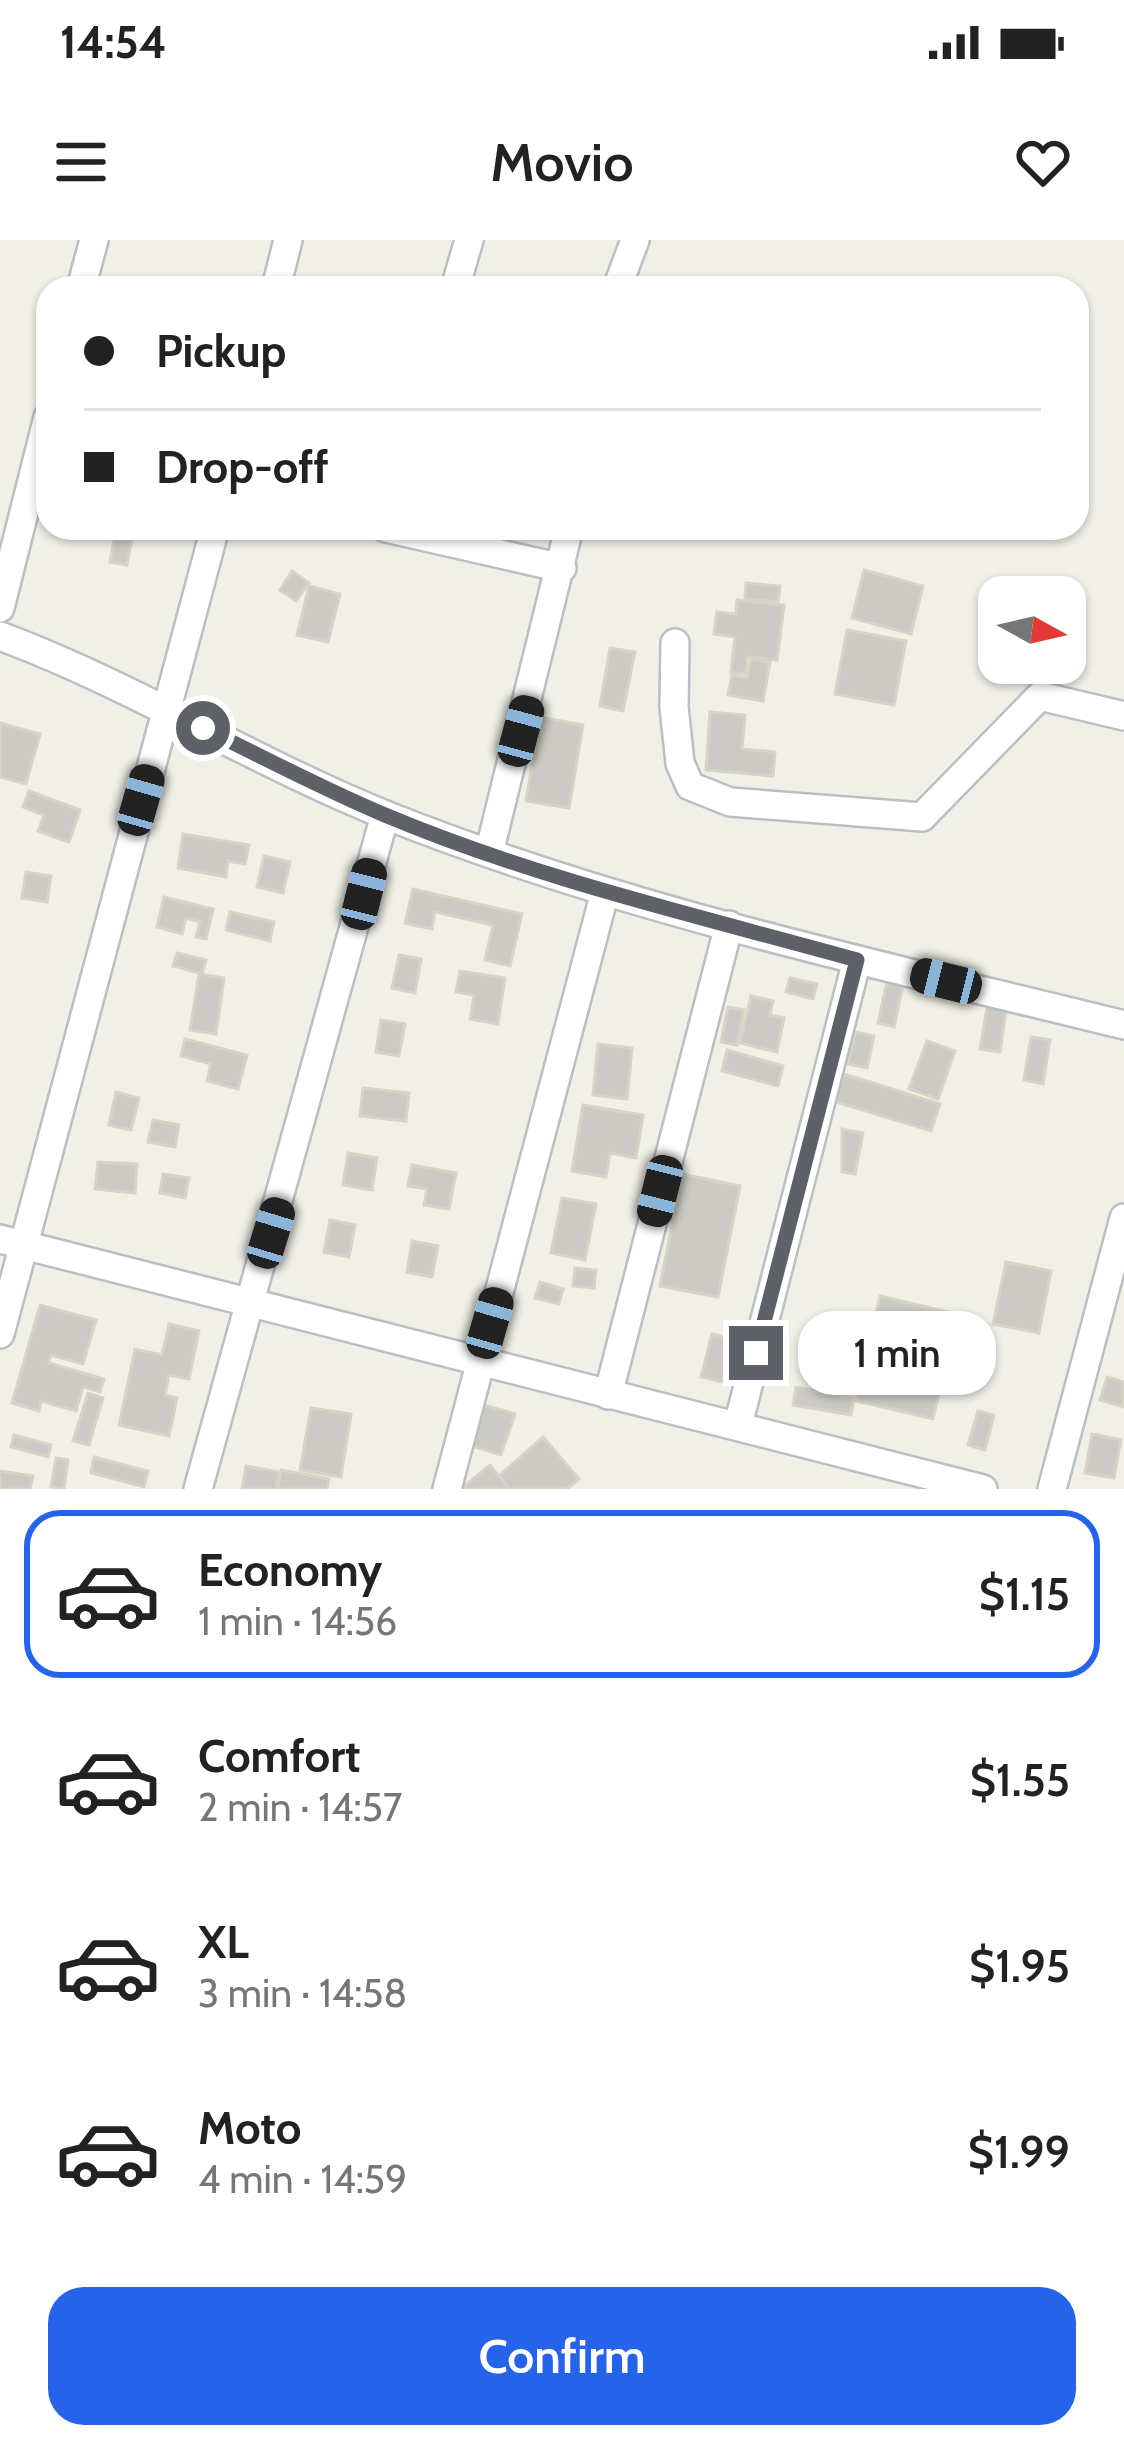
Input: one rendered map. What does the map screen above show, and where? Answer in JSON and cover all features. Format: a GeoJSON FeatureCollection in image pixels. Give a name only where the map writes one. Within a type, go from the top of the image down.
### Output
{"type":"FeatureCollection","features":[{"type":"Feature","properties":{"kind":"street"},"geometry":{"type":"LineString","coordinates":[[84,276],[94,240]]}},
{"type":"Feature","properties":{"kind":"street"},"geometry":{"type":"LineString","coordinates":[[279,276],[288,240]]}},
{"type":"Feature","properties":{"kind":"street"},"geometry":{"type":"LineString","coordinates":[[458,276],[469,240]]}},
{"type":"Feature","properties":{"kind":"street"},"geometry":{"type":"LineString","coordinates":[[621,276],[634,240]]}},
{"type":"Feature","properties":{"kind":"street"},"geometry":{"type":"LineString","coordinates":[[0,608],[36,470]]}},
{"type":"Feature","properties":{"kind":"street"},"geometry":{"type":"LineString","coordinates":[[0,1334],[12,1242],[212,540]]}},
{"type":"Feature","properties":{"kind":"street"},"geometry":{"type":"LineString","coordinates":[[454,540],[562,568]]}},
{"type":"Feature","properties":{"kind":"street"},"geometry":{"type":"LineString","coordinates":[[489,854],[567,540]]}},
{"type":"Feature","properties":{"kind":"street"},"geometry":{"type":"LineString","coordinates":[[0,636],[106,679],[385,815],[489,854],[605,892],[857,960],[1124,1025]]}},
{"type":"Feature","properties":{"kind":"street"},"geometry":{"type":"LineString","coordinates":[[675,643],[674,707],[680,763],[690,786],[730,802],[922,817],[1040,696],[1124,716]]}},
{"type":"Feature","properties":{"kind":"street"},"geometry":{"type":"LineString","coordinates":[[198,1489],[385,815]]}},
{"type":"Feature","properties":{"kind":"street"},"geometry":{"type":"LineString","coordinates":[[447,1489],[605,892]]}},
{"type":"Feature","properties":{"kind":"street"},"geometry":{"type":"LineString","coordinates":[[608,1395],[729,925]]}},
{"type":"Feature","properties":{"kind":"street"},"geometry":{"type":"LineString","coordinates":[[738,1425],[857,960]]}},
{"type":"Feature","properties":{"kind":"street"},"geometry":{"type":"LineString","coordinates":[[1052,1489],[1124,1218]]}},
{"type":"Feature","properties":{"kind":"street"},"geometry":{"type":"LineString","coordinates":[[12,1242],[983,1489]]}},
{"type":"Feature","properties":{"kind":"building"},"geometry":{"type":"Polygon","coordinates":[[[114,540],[132,540],[127,565],[110,562],[114,540]]]}},
{"type":"Feature","properties":{"kind":"building"},"geometry":{"type":"Polygon","coordinates":[[[864,570],[923,586],[911,634],[852,618],[864,570]]]}},
{"type":"Feature","properties":{"kind":"building"},"geometry":{"type":"Polygon","coordinates":[[[292,571],[309,583],[296,601],[280,590],[292,571]]]}},
{"type":"Feature","properties":{"kind":"building"},"geometry":{"type":"Polygon","coordinates":[[[746,583],[780,586],[778,602],[745,599],[746,583]]]}},
{"type":"Feature","properties":{"kind":"building"},"geometry":{"type":"Polygon","coordinates":[[[309,586],[340,594],[328,642],[297,635],[309,586]]]}},
{"type":"Feature","properties":{"kind":"building"},"geometry":{"type":"Polygon","coordinates":[[[737,600],[784,605],[777,660],[747,657],[746,674],[731,672],[735,637],[714,634],[717,612],[736,614],[737,600]]]}},
{"type":"Feature","properties":{"kind":"building"},"geometry":{"type":"Polygon","coordinates":[[[847,630],[906,641],[894,705],[835,694],[847,630]]]}},
{"type":"Feature","properties":{"kind":"building"},"geometry":{"type":"Polygon","coordinates":[[[610,648],[635,652],[623,711],[600,706],[610,648]]]}},
{"type":"Feature","properties":{"kind":"building"},"geometry":{"type":"Polygon","coordinates":[[[751,659],[770,662],[763,701],[728,695],[732,675],[747,678],[751,659]]]}},
{"type":"Feature","properties":{"kind":"building"},"geometry":{"type":"Polygon","coordinates":[[[710,712],[745,715],[742,749],[775,752],[773,776],[706,770],[710,712]]]}},
{"type":"Feature","properties":{"kind":"building"},"geometry":{"type":"Polygon","coordinates":[[[540,717],[583,725],[569,808],[526,801],[540,717]]]}},
{"type":"Feature","properties":{"kind":"building"},"geometry":{"type":"Polygon","coordinates":[[[0,723],[40,734],[26,784],[0,777],[0,723]]]}},
{"type":"Feature","properties":{"kind":"building"},"geometry":{"type":"Polygon","coordinates":[[[29,791],[80,810],[69,842],[38,831],[44,815],[23,807],[29,791]]]}},
{"type":"Feature","properties":{"kind":"building"},"geometry":{"type":"Polygon","coordinates":[[[183,834],[249,845],[245,864],[228,861],[226,877],[178,868],[183,834]]]}},
{"type":"Feature","properties":{"kind":"building"},"geometry":{"type":"Polygon","coordinates":[[[264,856],[290,862],[283,893],[257,887],[264,856]]]}},
{"type":"Feature","properties":{"kind":"building"},"geometry":{"type":"Polygon","coordinates":[[[26,872],[51,876],[47,902],[22,898],[26,872]]]}},
{"type":"Feature","properties":{"kind":"building"},"geometry":{"type":"Polygon","coordinates":[[[413,889],[522,914],[510,966],[485,960],[493,925],[435,912],[432,929],[405,923],[413,889]]]}},
{"type":"Feature","properties":{"kind":"building"},"geometry":{"type":"Polygon","coordinates":[[[164,897],[213,909],[206,939],[196,937],[200,922],[186,918],[182,934],[157,927],[164,897]]]}},
{"type":"Feature","properties":{"kind":"building"},"geometry":{"type":"Polygon","coordinates":[[[230,912],[274,922],[270,941],[226,930],[230,912]]]}},
{"type":"Feature","properties":{"kind":"building"},"geometry":{"type":"Polygon","coordinates":[[[177,953],[206,960],[202,974],[173,966],[177,953]]]}},
{"type":"Feature","properties":{"kind":"building"},"geometry":{"type":"Polygon","coordinates":[[[399,955],[421,959],[415,993],[392,988],[399,955]]]}},
{"type":"Feature","properties":{"kind":"building"},"geometry":{"type":"Polygon","coordinates":[[[460,971],[505,978],[498,1024],[470,1019],[474,995],[456,992],[460,971]]]}},
{"type":"Feature","properties":{"kind":"building"},"geometry":{"type":"Polygon","coordinates":[[[199,974],[224,978],[216,1034],[190,1030],[199,974]]]}},
{"type":"Feature","properties":{"kind":"building"},"geometry":{"type":"Polygon","coordinates":[[[888,977],[904,980],[894,1027],[878,1023],[888,977]]]}},
{"type":"Feature","properties":{"kind":"building"},"geometry":{"type":"Polygon","coordinates":[[[790,978],[817,984],[813,999],[786,992],[790,978]]]}},
{"type":"Feature","properties":{"kind":"building"},"geometry":{"type":"Polygon","coordinates":[[[751,996],[773,1001],[770,1015],[784,1018],[777,1052],[740,1043],[751,996]]]}},
{"type":"Feature","properties":{"kind":"building"},"geometry":{"type":"Polygon","coordinates":[[[728,1007],[744,1010],[737,1045],[721,1042],[728,1007]]]}},
{"type":"Feature","properties":{"kind":"building"},"geometry":{"type":"Polygon","coordinates":[[[987,1007],[1006,1010],[1000,1052],[980,1049],[987,1007]]]}},
{"type":"Feature","properties":{"kind":"building"},"geometry":{"type":"Polygon","coordinates":[[[381,1020],[405,1024],[399,1056],[376,1052],[381,1020]]]}},
{"type":"Feature","properties":{"kind":"building"},"geometry":{"type":"Polygon","coordinates":[[[855,1032],[874,1036],[867,1068],[848,1064],[855,1032]]]}},
{"type":"Feature","properties":{"kind":"building"},"geometry":{"type":"Polygon","coordinates":[[[1031,1037],[1050,1040],[1043,1084],[1024,1080],[1031,1037]]]}},
{"type":"Feature","properties":{"kind":"building"},"geometry":{"type":"Polygon","coordinates":[[[185,1039],[247,1055],[238,1089],[207,1081],[211,1064],[181,1056],[185,1039]]]}},
{"type":"Feature","properties":{"kind":"building"},"geometry":{"type":"Polygon","coordinates":[[[927,1041],[955,1051],[938,1099],[909,1089],[927,1041]]]}},
{"type":"Feature","properties":{"kind":"building"},"geometry":{"type":"Polygon","coordinates":[[[598,1044],[632,1048],[627,1099],[593,1095],[598,1044]]]}},
{"type":"Feature","properties":{"kind":"building"},"geometry":{"type":"Polygon","coordinates":[[[727,1050],[783,1066],[778,1086],[722,1071],[727,1050]]]}},
{"type":"Feature","properties":{"kind":"building"},"geometry":{"type":"Polygon","coordinates":[[[831,1070],[940,1104],[931,1131],[823,1098],[831,1070]]]}},
{"type":"Feature","properties":{"kind":"building"},"geometry":{"type":"Polygon","coordinates":[[[363,1088],[409,1093],[406,1121],[360,1116],[363,1088]]]}},
{"type":"Feature","properties":{"kind":"building"},"geometry":{"type":"Polygon","coordinates":[[[116,1092],[139,1098],[131,1130],[109,1125],[116,1092]]]}},
{"type":"Feature","properties":{"kind":"building"},"geometry":{"type":"Polygon","coordinates":[[[583,1105],[643,1115],[636,1158],[610,1153],[606,1177],[572,1171],[583,1105]]]}},
{"type":"Feature","properties":{"kind":"building"},"geometry":{"type":"Polygon","coordinates":[[[153,1120],[179,1125],[175,1147],[148,1142],[153,1120]]]}},
{"type":"Feature","properties":{"kind":"building"},"geometry":{"type":"Polygon","coordinates":[[[842,1129],[863,1133],[855,1174],[842,1172],[842,1129]]]}},
{"type":"Feature","properties":{"kind":"building"},"geometry":{"type":"Polygon","coordinates":[[[348,1153],[377,1158],[372,1190],[343,1185],[348,1153]]]}},
{"type":"Feature","properties":{"kind":"building"},"geometry":{"type":"Polygon","coordinates":[[[98,1162],[137,1164],[135,1193],[95,1189],[98,1162]]]}},
{"type":"Feature","properties":{"kind":"building"},"geometry":{"type":"Polygon","coordinates":[[[412,1165],[456,1173],[449,1209],[424,1205],[427,1189],[408,1186],[412,1165]]]}},
{"type":"Feature","properties":{"kind":"building"},"geometry":{"type":"Polygon","coordinates":[[[163,1174],[189,1178],[185,1198],[160,1193],[163,1174]]]}},
{"type":"Feature","properties":{"kind":"building"},"geometry":{"type":"Polygon","coordinates":[[[682,1174],[740,1186],[718,1297],[660,1286],[682,1174]]]}},
{"type":"Feature","properties":{"kind":"building"},"geometry":{"type":"Polygon","coordinates":[[[562,1198],[596,1204],[585,1260],[551,1253],[562,1198]]]}},
{"type":"Feature","properties":{"kind":"building"},"geometry":{"type":"Polygon","coordinates":[[[330,1220],[355,1225],[349,1257],[324,1252],[330,1220]]]}},
{"type":"Feature","properties":{"kind":"building"},"geometry":{"type":"Polygon","coordinates":[[[412,1241],[438,1246],[432,1277],[407,1272],[412,1241]]]}},
{"type":"Feature","properties":{"kind":"building"},"geometry":{"type":"Polygon","coordinates":[[[1006,1262],[1051,1271],[1039,1333],[993,1324],[1006,1262]]]}},
{"type":"Feature","properties":{"kind":"building"},"geometry":{"type":"Polygon","coordinates":[[[575,1268],[596,1270],[594,1288],[573,1286],[575,1268]]]}},
{"type":"Feature","properties":{"kind":"building"},"geometry":{"type":"Polygon","coordinates":[[[540,1282],[563,1289],[559,1304],[535,1298],[540,1282]]]}},
{"type":"Feature","properties":{"kind":"building"},"geometry":{"type":"Polygon","coordinates":[[[880,1296],[957,1314],[933,1419],[856,1401],[880,1296]]]}},
{"type":"Feature","properties":{"kind":"building"},"geometry":{"type":"Polygon","coordinates":[[[40,1305],[96,1320],[83,1364],[51,1355],[49,1363],[104,1379],[100,1392],[83,1387],[76,1411],[41,1401],[39,1411],[12,1403],[40,1305]]]}},
{"type":"Feature","properties":{"kind":"building"},"geometry":{"type":"Polygon","coordinates":[[[169,1324],[199,1331],[189,1379],[169,1375],[165,1395],[177,1398],[169,1436],[119,1425],[135,1349],[162,1355],[169,1324]]]}},
{"type":"Feature","properties":{"kind":"building"},"geometry":{"type":"Polygon","coordinates":[[[712,1334],[733,1339],[723,1382],[701,1377],[712,1334]]]}},
{"type":"Feature","properties":{"kind":"building"},"geometry":{"type":"Polygon","coordinates":[[[1107,1377],[1124,1382],[1124,1407],[1100,1400],[1107,1377]]]}},
{"type":"Feature","properties":{"kind":"building"},"geometry":{"type":"Polygon","coordinates":[[[796,1387],[854,1398],[851,1415],[793,1405],[796,1387]]]}},
{"type":"Feature","properties":{"kind":"building"},"geometry":{"type":"Polygon","coordinates":[[[88,1393],[103,1398],[89,1445],[73,1441],[88,1393]]]}},
{"type":"Feature","properties":{"kind":"building"},"geometry":{"type":"Polygon","coordinates":[[[481,1404],[515,1414],[501,1455],[469,1445],[481,1404]]]}},
{"type":"Feature","properties":{"kind":"building"},"geometry":{"type":"Polygon","coordinates":[[[311,1408],[351,1414],[341,1477],[300,1470],[311,1408]]]}},
{"type":"Feature","properties":{"kind":"building"},"geometry":{"type":"Polygon","coordinates":[[[978,1411],[994,1415],[985,1450],[968,1445],[978,1411]]]}},
{"type":"Feature","properties":{"kind":"building"},"geometry":{"type":"Polygon","coordinates":[[[1092,1434],[1121,1440],[1114,1478],[1085,1473],[1092,1434]]]}},
{"type":"Feature","properties":{"kind":"building"},"geometry":{"type":"Polygon","coordinates":[[[14,1435],[51,1445],[48,1457],[11,1447],[14,1435]]]}},
{"type":"Feature","properties":{"kind":"building"},"geometry":{"type":"Polygon","coordinates":[[[543,1437],[579,1479],[567,1489],[510,1489],[499,1476],[543,1437]]]}},
{"type":"Feature","properties":{"kind":"building"},"geometry":{"type":"Polygon","coordinates":[[[94,1457],[148,1471],[144,1487],[91,1473],[94,1457]]]}},
{"type":"Feature","properties":{"kind":"building"},"geometry":{"type":"Polygon","coordinates":[[[56,1458],[68,1460],[64,1489],[51,1487],[56,1458]]]}},
{"type":"Feature","properties":{"kind":"building"},"geometry":{"type":"Polygon","coordinates":[[[490,1465],[509,1489],[463,1487],[490,1465]]]}},
{"type":"Feature","properties":{"kind":"building"},"geometry":{"type":"Polygon","coordinates":[[[246,1466],[279,1472],[276,1489],[242,1489],[246,1466]]]}},
{"type":"Feature","properties":{"kind":"building"},"geometry":{"type":"Polygon","coordinates":[[[281,1470],[329,1479],[327,1489],[278,1489],[281,1470]]]}},
{"type":"Feature","properties":{"kind":"building"},"geometry":{"type":"Polygon","coordinates":[[[0,1471],[33,1476],[30,1489],[0,1489],[0,1471]]]}},
{"type":"Feature","properties":{"kind":"route"},"geometry":{"type":"LineString","coordinates":[[203,728],[385,815],[489,854],[605,892],[857,960],[756,1353]]}}]}
